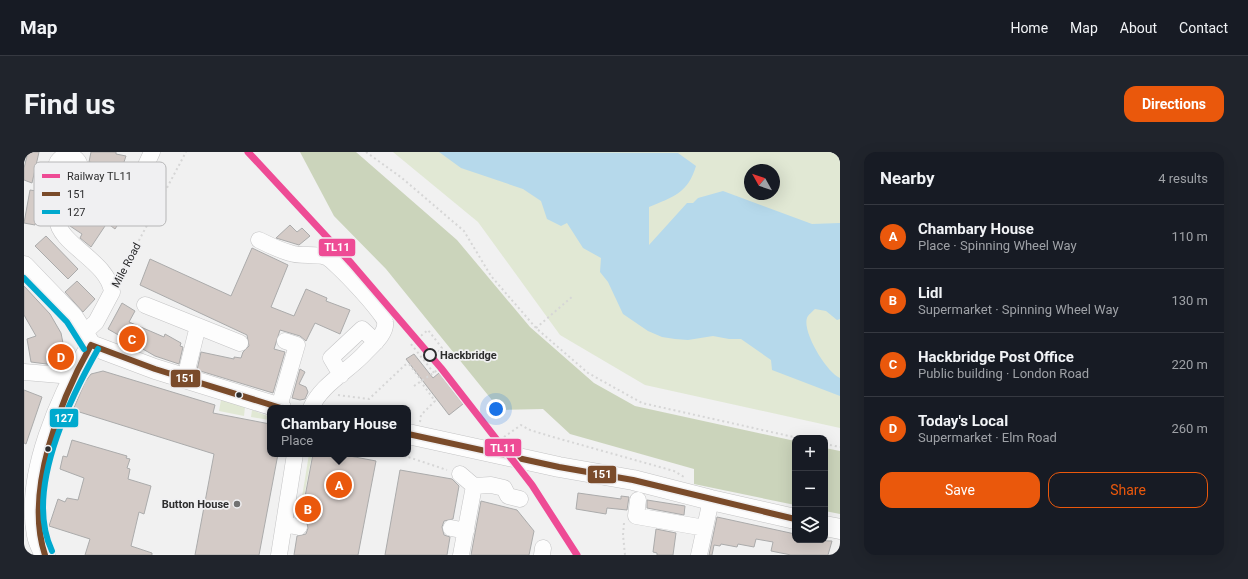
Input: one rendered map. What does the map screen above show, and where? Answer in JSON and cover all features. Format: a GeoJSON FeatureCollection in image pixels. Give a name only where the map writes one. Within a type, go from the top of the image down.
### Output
{"type":"FeatureCollection","features":[{"type":"Feature","properties":{"kind":"main road"},"geometry":{"type":"LineString","coordinates":[[24,266],[69,312],[87,339],[155,369],[270,405]]}},
{"type":"Feature","properties":{"kind":"main road"},"geometry":{"type":"LineString","coordinates":[[45,555],[37,536],[35,511],[36,488],[44,455],[58,410],[87,339]]}},
{"type":"Feature","properties":{"kind":"main road"},"geometry":{"type":"LineString","coordinates":[[411,435],[559,467],[632,480],[792,518]]}},
{"type":"Feature","properties":{"kind":"main road"},"geometry":{"type":"LineString","coordinates":[[828,527],[840,529]]}},
{"type":"Feature","properties":{"kind":"street"},"geometry":{"type":"LineString","coordinates":[[147,162],[152,152]]}},
{"type":"Feature","properties":{"kind":"street"},"geometry":{"type":"LineString","coordinates":[[59,162],[62,158],[70,156],[78,162]]}},
{"type":"Feature","properties":{"kind":"street"},"geometry":{"type":"LineString","coordinates":[[60,226],[74,244],[104,274],[110,284],[112,292]]}},
{"type":"Feature","properties":{"kind":"street"},"geometry":{"type":"LineString","coordinates":[[259,240],[290,254],[327,257],[366,295],[386,322],[383,332],[376,342],[319,394],[313,405]]}},
{"type":"Feature","properties":{"kind":"street","name":"Mile Road"},"geometry":{"type":"LineString","coordinates":[[87,339],[112,292]]}},
{"type":"Feature","properties":{"kind":"street"},"geometry":{"type":"LineString","coordinates":[[145,304],[240,343]]}},
{"type":"Feature","properties":{"kind":"street"},"geometry":{"type":"LineString","coordinates":[[185,378],[198,326]]}},
{"type":"Feature","properties":{"kind":"street"},"geometry":{"type":"LineString","coordinates":[[277,405],[297,345],[285,341]]}},
{"type":"Feature","properties":{"kind":"street"},"geometry":{"type":"LineString","coordinates":[[24,372],[72,376]]}},
{"type":"Feature","properties":{"kind":"street"},"geometry":{"type":"LineString","coordinates":[[279,555],[291,526],[295,457]]}},
{"type":"Feature","properties":{"kind":"street"},"geometry":{"type":"LineString","coordinates":[[460,474],[474,486],[491,485],[504,488],[508,496],[520,499]]}},
{"type":"Feature","properties":{"kind":"street"},"geometry":{"type":"LineString","coordinates":[[461,555],[459,530],[474,486]]}},
{"type":"Feature","properties":{"kind":"street"},"geometry":{"type":"LineString","coordinates":[[638,500],[636,516],[705,528]]}},
{"type":"Feature","properties":{"kind":"street"},"geometry":{"type":"LineString","coordinates":[[699,555],[711,500]]}},
{"type":"Feature","properties":{"kind":"path","name":"Mile Road"},"geometry":{"type":"LineString","coordinates":[[166,190],[186,152]]}},
{"type":"Feature","properties":{"kind":"path"},"geometry":{"type":"LineString","coordinates":[[366,152],[402,178],[464,231],[492,276],[536,328],[588,373],[642,403],[792,437]]}},
{"type":"Feature","properties":{"kind":"path","name":"Mile Road"},"geometry":{"type":"LineString","coordinates":[[112,292],[147,226]]}},
{"type":"Feature","properties":{"kind":"path"},"geometry":{"type":"LineString","coordinates":[[536,328],[573,296]]}},
{"type":"Feature","properties":{"kind":"path"},"geometry":{"type":"LineString","coordinates":[[434,373],[412,344],[428,330],[442,348],[438,352]]}},
{"type":"Feature","properties":{"kind":"path"},"geometry":{"type":"LineString","coordinates":[[336,396],[341,394],[369,399],[405,365],[409,364],[435,401],[421,415]]}},
{"type":"Feature","properties":{"kind":"path"},"geometry":{"type":"LineString","coordinates":[[414,386],[439,369]]}},
{"type":"Feature","properties":{"kind":"path"},"geometry":{"type":"LineString","coordinates":[[504,437],[521,424],[530,430],[674,471],[686,478]]}},
{"type":"Feature","properties":{"kind":"path"},"geometry":{"type":"LineString","coordinates":[[828,445],[840,447]]}},
{"type":"Feature","properties":{"kind":"path"},"geometry":{"type":"LineString","coordinates":[[408,457],[460,474]]}},
{"type":"Feature","properties":{"kind":"path"},"geometry":{"type":"LineString","coordinates":[[624,519],[623,535],[625,555]]}},
{"type":"Feature","properties":{"kind":"green space"},"geometry":{"type":"Polygon","coordinates":[[[300,152],[356,152],[457,240],[530,327],[594,383],[635,406],[792,440],[792,504],[694,484],[694,469],[570,434],[543,409],[500,410],[386,269],[334,216],[300,152]]]}},
{"type":"Feature","properties":{"kind":"green space"},"geometry":{"type":"Polygon","coordinates":[[[393,152],[840,152],[840,428],[645,385],[560,335],[478,222],[393,152]]]}},
{"type":"Feature","properties":{"kind":"green space"},"geometry":{"type":"Polygon","coordinates":[[[221,400],[245,407],[244,416],[219,411],[221,400]]]}},
{"type":"Feature","properties":{"kind":"green space"},"geometry":{"type":"Polygon","coordinates":[[[252,410],[267,416],[267,420],[251,417],[252,410]]]}},
{"type":"Feature","properties":{"kind":"green space"},"geometry":{"type":"Polygon","coordinates":[[[828,449],[840,451],[840,514],[828,512],[828,449]]]}},
{"type":"Feature","properties":{"kind":"green space"},"geometry":{"type":"Polygon","coordinates":[[[309,457],[311,457],[304,497],[302,497],[309,457]]]}},
{"type":"Feature","properties":{"kind":"water"},"geometry":{"type":"Polygon","coordinates":[[[439,152],[678,153],[696,166],[693,175],[684,188],[672,197],[649,207],[649,245],[687,203],[693,203],[698,198],[723,191],[812,224],[840,223],[840,319],[837,320],[826,311],[815,309],[809,314],[806,324],[812,342],[823,361],[835,375],[840,378],[840,396],[772,370],[771,360],[741,339],[729,339],[713,336],[688,340],[675,339],[662,337],[648,331],[623,314],[608,282],[600,272],[601,258],[583,248],[567,223],[561,226],[547,219],[541,201],[523,189],[461,168],[439,152]]]}},
{"type":"Feature","properties":{"kind":"building"},"geometry":{"type":"Polygon","coordinates":[[[28,152],[39,152],[37,162],[34,162],[32,183],[24,180],[24,168],[28,152]]]}},
{"type":"Feature","properties":{"kind":"building"},"geometry":{"type":"Polygon","coordinates":[[[91,152],[116,152],[116,154],[126,156],[124,162],[89,162],[91,152]]]}},
{"type":"Feature","properties":{"kind":"building"},"geometry":{"type":"Polygon","coordinates":[[[30,190],[34,191],[34,225],[24,223],[30,190]]]}},
{"type":"Feature","properties":{"kind":"building"},"geometry":{"type":"Polygon","coordinates":[[[290,225],[297,232],[302,228],[310,236],[299,245],[276,238],[290,225]]]}},
{"type":"Feature","properties":{"kind":"building"},"geometry":{"type":"Polygon","coordinates":[[[70,226],[105,226],[91,247],[80,238],[82,234],[70,226]]]}},
{"type":"Feature","properties":{"kind":"building"},"geometry":{"type":"Polygon","coordinates":[[[46,236],[78,269],[68,279],[35,246],[46,236]]]}},
{"type":"Feature","properties":{"kind":"building"},"geometry":{"type":"Polygon","coordinates":[[[252,248],[288,265],[271,307],[294,316],[306,289],[327,298],[326,301],[350,310],[340,334],[315,323],[306,341],[300,336],[280,330],[274,349],[285,352],[273,393],[197,370],[201,352],[234,359],[234,357],[241,358],[243,352],[249,346],[247,335],[140,285],[150,259],[231,296],[252,248]]]}},
{"type":"Feature","properties":{"kind":"building"},"geometry":{"type":"Polygon","coordinates":[[[77,281],[95,299],[83,312],[65,292],[77,281]]]}},
{"type":"Feature","properties":{"kind":"building"},"geometry":{"type":"Polygon","coordinates":[[[24,286],[50,314],[61,333],[65,353],[62,366],[31,362],[27,339],[36,336],[24,315],[24,286]]]}},
{"type":"Feature","properties":{"kind":"building"},"geometry":{"type":"Polygon","coordinates":[[[122,303],[135,311],[129,322],[164,337],[165,334],[181,343],[180,346],[183,347],[179,364],[155,356],[108,329],[122,303]]]}},
{"type":"Feature","properties":{"kind":"building"},"geometry":{"type":"Polygon","coordinates":[[[414,354],[433,378],[439,373],[463,404],[449,415],[406,359],[414,354]]]}},
{"type":"Feature","properties":{"kind":"building"},"geometry":{"type":"Polygon","coordinates":[[[300,369],[305,372],[299,384],[306,387],[308,392],[305,399],[300,400],[292,398],[300,369]]]}},
{"type":"Feature","properties":{"kind":"building"},"geometry":{"type":"Polygon","coordinates":[[[103,371],[215,405],[213,413],[267,423],[267,457],[277,457],[259,555],[195,555],[214,454],[73,410],[85,382],[91,374],[103,371]]]}},
{"type":"Feature","properties":{"kind":"building"},"geometry":{"type":"Polygon","coordinates":[[[24,390],[42,397],[26,444],[24,443],[24,390]]]}},
{"type":"Feature","properties":{"kind":"building"},"geometry":{"type":"Polygon","coordinates":[[[72,440],[127,456],[126,458],[130,459],[127,468],[130,469],[128,479],[151,486],[144,514],[139,512],[131,546],[152,553],[152,555],[85,555],[90,539],[49,526],[58,499],[65,502],[67,498],[78,500],[84,478],[60,469],[63,456],[67,457],[72,440]]]}},
{"type":"Feature","properties":{"kind":"building"},"geometry":{"type":"Polygon","coordinates":[[[312,457],[355,457],[376,461],[358,555],[294,555],[297,536],[306,534],[308,528],[306,520],[301,518],[312,457]]]}},
{"type":"Feature","properties":{"kind":"building"},"geometry":{"type":"Polygon","coordinates":[[[400,470],[452,479],[459,486],[453,519],[444,521],[442,527],[444,535],[450,537],[447,555],[385,555],[400,470]]]}},
{"type":"Feature","properties":{"kind":"building"},"geometry":{"type":"Polygon","coordinates":[[[578,493],[621,499],[621,496],[629,497],[627,510],[607,508],[606,514],[576,509],[578,493]]]}},
{"type":"Feature","properties":{"kind":"building"},"geometry":{"type":"Polygon","coordinates":[[[647,500],[685,506],[684,515],[647,508],[647,500]]]}},
{"type":"Feature","properties":{"kind":"building"},"geometry":{"type":"Polygon","coordinates":[[[481,501],[517,510],[534,531],[529,555],[471,555],[481,501]]]}},
{"type":"Feature","properties":{"kind":"building"},"geometry":{"type":"Polygon","coordinates":[[[717,517],[792,533],[792,543],[828,543],[828,541],[832,541],[828,555],[791,555],[771,551],[773,542],[756,539],[754,547],[738,544],[737,547],[721,544],[720,546],[714,545],[712,555],[709,555],[717,517]]]}},
{"type":"Feature","properties":{"kind":"building"},"geometry":{"type":"Polygon","coordinates":[[[656,529],[676,533],[673,555],[657,555],[657,553],[653,552],[656,529]]]}},
{"type":"Feature","properties":{"kind":"rail line","name":"TL11"},"geometry":{"type":"LineString","coordinates":[[248,152],[351,263],[441,368],[532,485],[577,555]]}},
{"type":"Feature","properties":{"kind":"transit line","name":"127"},"geometry":{"type":"LineString","coordinates":[[24,278],[67,322],[84,349]]}},
{"type":"Feature","properties":{"kind":"transit line","name":"151"},"geometry":{"type":"LineString","coordinates":[[91,345],[155,369],[271,405]]}},
{"type":"Feature","properties":{"kind":"transit line","name":"151"},"geometry":{"type":"LineString","coordinates":[[45,555],[40,530],[39,503],[42,475],[48,447],[68,392],[91,345]]}},
{"type":"Feature","properties":{"kind":"transit line","name":"127"},"geometry":{"type":"LineString","coordinates":[[52,551],[45,528],[43,502],[46,475],[53,448],[63,421],[86,370],[98,349]]}},
{"type":"Feature","properties":{"kind":"transit line","name":"151"},"geometry":{"type":"LineString","coordinates":[[411,435],[559,467],[633,480],[792,518]]}},
{"type":"Feature","properties":{"kind":"place","name":"Hackbridge Post Office"},"geometry":{"type":"Point","coordinates":[132,339]}},
{"type":"Feature","properties":{"kind":"place","name":"Hackbridge"},"geometry":{"type":"Point","coordinates":[430,355]}},
{"type":"Feature","properties":{"kind":"place","name":"Today's Local"},"geometry":{"type":"Point","coordinates":[61,357]}},
{"type":"Feature","properties":{"kind":"place","name":"Chambary House"},"geometry":{"type":"Point","coordinates":[339,485]}},
{"type":"Feature","properties":{"kind":"place","name":"Button House"},"geometry":{"type":"Point","coordinates":[237,504]}},
{"type":"Feature","properties":{"kind":"place","name":"Lidl"},"geometry":{"type":"Point","coordinates":[308,509]}}]}
